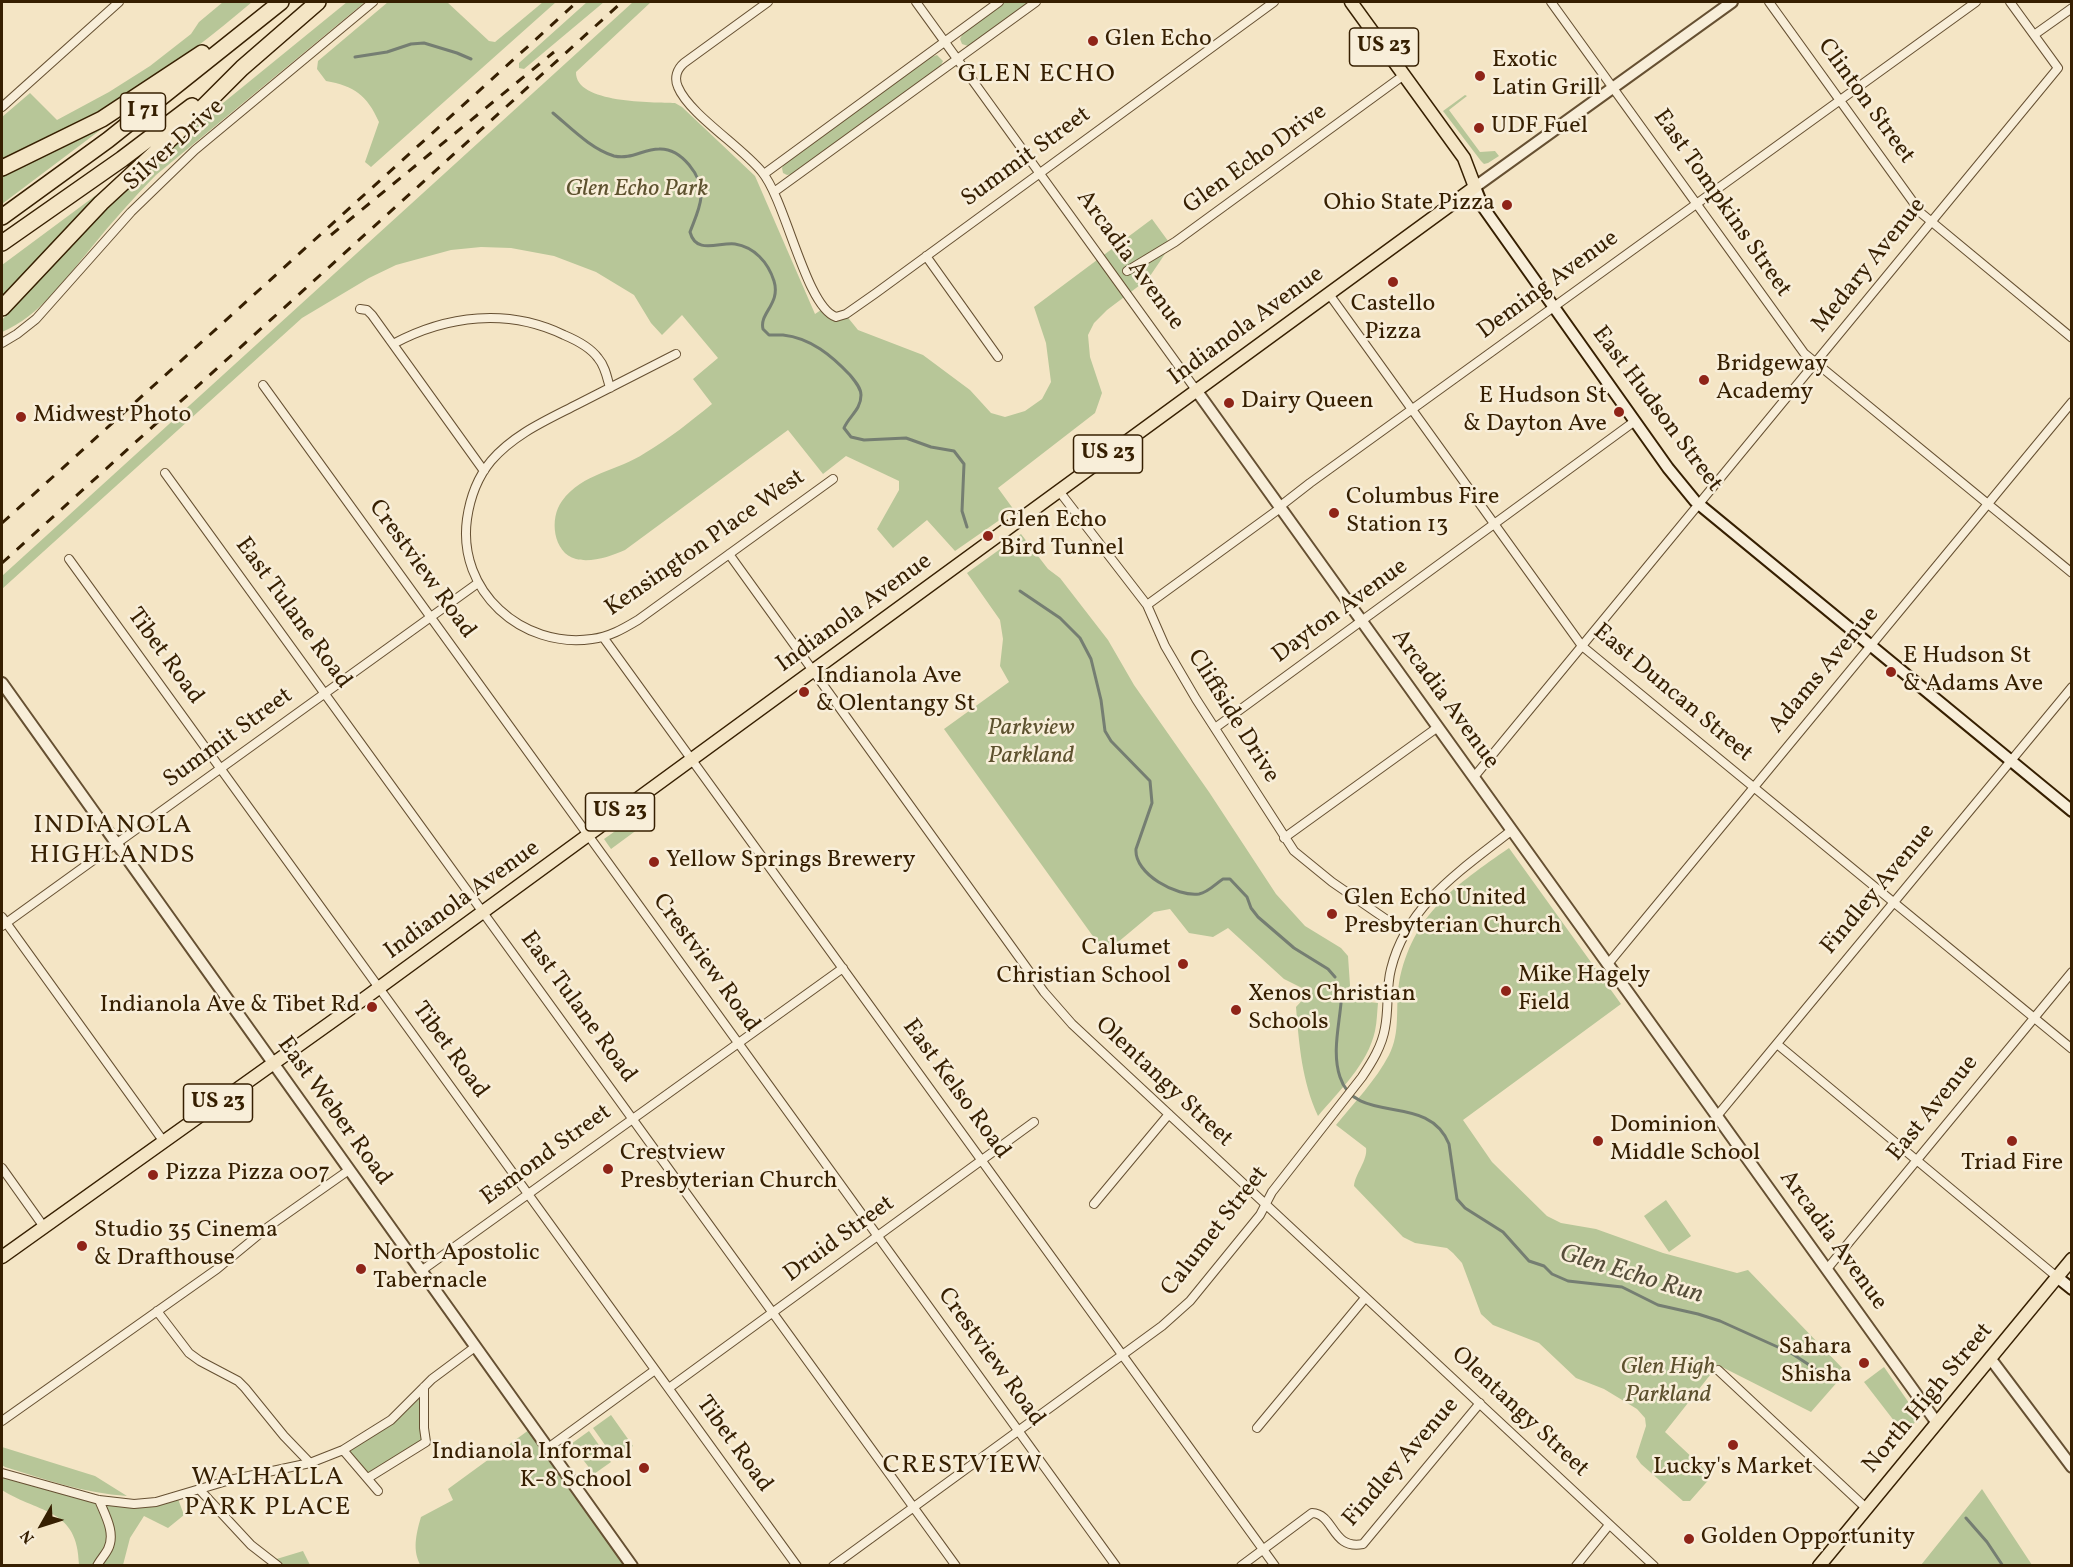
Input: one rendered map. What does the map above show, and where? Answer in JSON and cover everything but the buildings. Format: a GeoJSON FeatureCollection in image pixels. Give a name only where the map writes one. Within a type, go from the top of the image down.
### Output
{"type":"FeatureCollection","features":[{"type":"Feature","properties":{"kind":"highway","name":"I 71"},"geometry":{"type":"LineString","coordinates":[[2,218],[108,140],[280,2]]}},
{"type":"Feature","properties":{"kind":"highway"},"geometry":{"type":"LineString","coordinates":[[2,168],[102,118],[280,2]]}},
{"type":"Feature","properties":{"kind":"highway","name":"I 71"},"geometry":{"type":"LineString","coordinates":[[2,243],[136,149],[242,68],[318,2]]}},
{"type":"Feature","properties":{"kind":"highway"},"geometry":{"type":"LineString","coordinates":[[2,308],[101,203],[181,129],[242,68]]}},
{"type":"Feature","properties":{"kind":"main road","name":"East Hudson Street"},"geometry":{"type":"LineString","coordinates":[[1351,2],[1464,158],[1475,187]]}},
{"type":"Feature","properties":{"kind":"main road","name":"Indianola Avenue"},"geometry":{"type":"LineString","coordinates":[[2,1257],[379,988],[1475,187]]}},
{"type":"Feature","properties":{"kind":"main road","name":"North High Street"},"geometry":{"type":"LineString","coordinates":[[1819,1566],[2072,1259]]}},
{"type":"Feature","properties":{"kind":"street"},"geometry":{"type":"LineString","coordinates":[[2,107],[119,2]]}},
{"type":"Feature","properties":{"kind":"street","name":"Silver Drive"},"geometry":{"type":"LineString","coordinates":[[2,343],[36,319],[52,303],[131,212],[195,150],[373,2]]}},
{"type":"Feature","properties":{"kind":"street"},"geometry":{"type":"LineString","coordinates":[[768,2],[684,63],[678,72],[677,85],[685,98],[702,116],[752,160],[764,174],[774,192],[1036,2]]}},
{"type":"Feature","properties":{"kind":"street","name":"Arcadia Avenue"},"geometry":{"type":"LineString","coordinates":[[916,2],[1937,1423]]}},
{"type":"Feature","properties":{"kind":"street"},"geometry":{"type":"LineString","coordinates":[[764,174],[999,2]]}},
{"type":"Feature","properties":{"kind":"street","name":"Summit Street"},"geometry":{"type":"LineString","coordinates":[[774,192],[817,298],[829,314],[836,317],[845,314],[1274,2]]}},
{"type":"Feature","properties":{"kind":"street","name":"East Tompkins Street"},"geometry":{"type":"LineString","coordinates":[[1551,2],[1798,345],[1815,363],[2072,573]]}},
{"type":"Feature","properties":{"kind":"street","name":"Indianola Avenue"},"geometry":{"type":"LineString","coordinates":[[1475,187],[1732,2]]}},
{"type":"Feature","properties":{"kind":"street","name":"Clinton Street"},"geometry":{"type":"LineString","coordinates":[[1769,2],[1921,213],[2072,338]]}},
{"type":"Feature","properties":{"kind":"street","name":"Deming Avenue"},"geometry":{"type":"LineString","coordinates":[[1147,605],[1412,410],[1976,2]]}},
{"type":"Feature","properties":{"kind":"street"},"geometry":{"type":"LineString","coordinates":[[2010,2],[2034,35],[2072,8]]}},
{"type":"Feature","properties":{"kind":"street","name":"Medary Avenue"},"geometry":{"type":"LineString","coordinates":[[1474,777],[2058,68],[2034,35]]}},
{"type":"Feature","properties":{"kind":"street","name":"Glen Echo Drive"},"geometry":{"type":"LineString","coordinates":[[1127,271],[1175,242],[1404,75]]}},
{"type":"Feature","properties":{"kind":"street","name":"East Hudson Street"},"geometry":{"type":"LineString","coordinates":[[1475,187],[1483,207],[1678,481],[1699,505],[2072,811]]}},
{"type":"Feature","properties":{"kind":"street"},"geometry":{"type":"LineString","coordinates":[[926,256],[998,357]]}},
{"type":"Feature","properties":{"kind":"street","name":"East Duncan Street"},"geometry":{"type":"LineString","coordinates":[[1329,294],[1582,646],[2072,1049]]}},
{"type":"Feature","properties":{"kind":"street"},"geometry":{"type":"LineString","coordinates":[[360,309],[370,312],[484,471]]}},
{"type":"Feature","properties":{"kind":"street"},"geometry":{"type":"LineString","coordinates":[[393,344],[430,327],[457,320],[489,318],[522,321],[556,331],[592,352],[602,364],[610,388]]}},
{"type":"Feature","properties":{"kind":"street"},"geometry":{"type":"LineString","coordinates":[[2,336],[17,334]]}},
{"type":"Feature","properties":{"kind":"street","name":"Kensington Place West"},"geometry":{"type":"LineString","coordinates":[[676,354],[526,431],[503,449],[484,471],[472,497],[466,526],[468,555],[478,583],[495,607],[507,618],[523,627],[559,639],[581,640],[603,637],[620,631],[833,479]]}},
{"type":"Feature","properties":{"kind":"street","name":"Crestview Road"},"geometry":{"type":"LineString","coordinates":[[263,385],[1116,1566]]}},
{"type":"Feature","properties":{"kind":"street","name":"Adams Avenue"},"geometry":{"type":"LineString","coordinates":[[1608,964],[2072,402]]}},
{"type":"Feature","properties":{"kind":"street","name":"Dayton Avenue"},"geometry":{"type":"LineString","coordinates":[[1215,728],[1635,421]]}},
{"type":"Feature","properties":{"kind":"street","name":"East Tulane Road"},"geometry":{"type":"LineString","coordinates":[[165,473],[956,1566]]}},
{"type":"Feature","properties":{"kind":"street","name":"Cliffside Drive"},"geometry":{"type":"LineString","coordinates":[[1059,491],[1147,605],[1169,653],[1284,838],[1306,862],[1406,933]]}},
{"type":"Feature","properties":{"kind":"street","name":"Olentangy Street"},"geometry":{"type":"LineString","coordinates":[[729,554],[1051,1000],[1072,1024],[1654,1566]]}},
{"type":"Feature","properties":{"kind":"street","name":"Tibet Road"},"geometry":{"type":"LineString","coordinates":[[69,559],[797,1566]]}},
{"type":"Feature","properties":{"kind":"street","name":"Summit Street"},"geometry":{"type":"LineString","coordinates":[[3,922],[116,844],[478,583]]}},
{"type":"Feature","properties":{"kind":"street","name":"East Kelso Road"},"geometry":{"type":"LineString","coordinates":[[603,637],[1275,1566]]}},
{"type":"Feature","properties":{"kind":"street","name":"East Weber Road"},"geometry":{"type":"LineString","coordinates":[[2,683],[632,1566]]}},
{"type":"Feature","properties":{"kind":"street","name":"Findley Avenue"},"geometry":{"type":"LineString","coordinates":[[1717,1116],[2072,687]]}},
{"type":"Feature","properties":{"kind":"street"},"geometry":{"type":"LineString","coordinates":[[1284,838],[1438,727]]}},
{"type":"Feature","properties":{"kind":"street","name":"Calumet Street"},"geometry":{"type":"LineString","coordinates":[[833,1566],[1171,1319],[1190,1301],[1261,1214],[1272,1192],[1362,1077],[1382,1042],[1391,969],[1406,933],[1418,913],[1441,885],[1512,831]]}},
{"type":"Feature","properties":{"kind":"street"},"geometry":{"type":"LineString","coordinates":[[3,922],[164,1142]]}},
{"type":"Feature","properties":{"kind":"street","name":"Esmond Street"},"geometry":{"type":"LineString","coordinates":[[421,1271],[843,968]]}},
{"type":"Feature","properties":{"kind":"street","name":"East Avenue"},"geometry":{"type":"LineString","coordinates":[[1827,1269],[2072,972]]}},
{"type":"Feature","properties":{"kind":"street"},"geometry":{"type":"LineString","coordinates":[[1777,1044],[2072,1289]]}},
{"type":"Feature","properties":{"kind":"street"},"geometry":{"type":"LineString","coordinates":[[1094,1204],[1168,1114]]}},
{"type":"Feature","properties":{"kind":"street","name":"Druid Street"},"geometry":{"type":"LineString","coordinates":[[669,1388],[1034,1122]]}},
{"type":"Feature","properties":{"kind":"street"},"geometry":{"type":"LineString","coordinates":[[2,1168],[44,1227]]}},
{"type":"Feature","properties":{"kind":"street"},"geometry":{"type":"LineString","coordinates":[[2,1421],[217,1269],[268,1227],[349,1170]]}},
{"type":"Feature","properties":{"kind":"street"},"geometry":{"type":"LineString","coordinates":[[1257,1428],[1365,1298]]}},
{"type":"Feature","properties":{"kind":"street"},"geometry":{"type":"LineString","coordinates":[[157,1311],[189,1353],[226,1374],[245,1388],[284,1436],[310,1463]]}},
{"type":"Feature","properties":{"kind":"street"},"geometry":{"type":"LineString","coordinates":[[2,1473],[99,1500],[117,1503],[146,1503],[252,1475],[310,1463],[343,1450],[391,1420],[443,1370],[476,1347]]}},
{"type":"Feature","properties":{"kind":"street"},"geometry":{"type":"LineString","coordinates":[[1990,1358],[2072,1467]]}},
{"type":"Feature","properties":{"kind":"street"},"geometry":{"type":"LineString","coordinates":[[548,1448],[655,1370]]}},
{"type":"Feature","properties":{"kind":"street"},"geometry":{"type":"LineString","coordinates":[[1718,1370],[1866,1508]]}},
{"type":"Feature","properties":{"kind":"street"},"geometry":{"type":"LineString","coordinates":[[368,1478],[426,1442],[424,1388]]}},
{"type":"Feature","properties":{"kind":"street","name":"Findley Avenue"},"geometry":{"type":"LineString","coordinates":[[1241,1566],[1312,1513],[1322,1516],[1339,1539],[1347,1544],[1363,1544],[1480,1403]]}},
{"type":"Feature","properties":{"kind":"street"},"geometry":{"type":"LineString","coordinates":[[343,1450],[378,1491]]}},
{"type":"Feature","properties":{"kind":"street"},"geometry":{"type":"LineString","coordinates":[[199,1489],[251,1545],[278,1566]]}},
{"type":"Feature","properties":{"kind":"street"},"geometry":{"type":"LineString","coordinates":[[97,1566],[110,1545],[112,1537],[99,1500]]}},
{"type":"Feature","properties":{"kind":"street"},"geometry":{"type":"LineString","coordinates":[[1576,1566],[1610,1525]]}},
{"type":"Feature","properties":{"kind":"green space"},"geometry":{"type":"Polygon","coordinates":[[[223,2],[252,2],[147,82],[100,110],[2,160],[2,117],[30,93],[57,120],[109,92],[150,66],[191,34],[199,22],[223,2]]]}},
{"type":"Feature","properties":{"kind":"green space"},"geometry":{"type":"Polygon","coordinates":[[[347,2],[365,2],[156,175],[51,296],[16,325],[2,332],[2,320],[73,239],[169,147],[347,2]]]}},
{"type":"Feature","properties":{"kind":"green space"},"geometry":{"type":"Polygon","coordinates":[[[388,2],[447,2],[489,41],[495,42],[543,2],[556,2],[371,167],[365,162],[379,122],[370,105],[352,89],[326,81],[317,69],[318,61],[388,2]]]}},
{"type":"Feature","properties":{"kind":"green space"},"geometry":{"type":"Polygon","coordinates":[[[587,2],[604,2],[524,69],[519,68],[519,63],[587,2]]]}},
{"type":"Feature","properties":{"kind":"green space","name":"Glen Echo Park"},"geometry":{"type":"Polygon","coordinates":[[[633,2],[651,2],[576,72],[579,82],[588,90],[601,96],[634,101],[675,103],[682,107],[755,176],[815,314],[824,308],[829,314],[845,314],[858,330],[923,355],[970,390],[991,413],[1005,417],[1025,411],[1042,399],[1051,382],[1046,343],[1034,307],[1152,219],[1171,245],[1148,279],[1107,310],[1094,323],[1088,335],[1090,357],[1102,393],[1095,413],[998,488],[1014,510],[955,551],[927,520],[893,548],[877,529],[899,490],[899,481],[846,456],[823,474],[788,430],[625,550],[608,557],[576,559],[562,550],[556,534],[555,516],[562,501],[570,492],[590,478],[635,459],[654,448],[712,404],[693,379],[718,358],[682,315],[662,335],[651,323],[634,295],[596,272],[554,256],[511,248],[481,247],[451,250],[396,265],[369,278],[302,318],[2,589],[2,576],[633,2]]]}},
{"type":"Feature","properties":{"kind":"green space"},"geometry":{"type":"Polygon","coordinates":[[[1005,2],[1029,2],[968,46],[962,44],[960,39],[963,33],[1005,2]]]}},
{"type":"Feature","properties":{"kind":"green space"},"geometry":{"type":"Polygon","coordinates":[[[937,55],[943,61],[940,67],[793,174],[783,173],[782,168],[785,163],[931,57],[937,55]]]}},
{"type":"Feature","properties":{"kind":"green space"},"geometry":{"type":"Polygon","coordinates":[[[1465,95],[1467,96],[1449,110],[1480,152],[1495,151],[1499,156],[1488,163],[1484,164],[1481,161],[1443,111],[1465,95]]]}},
{"type":"Feature","properties":{"kind":"green space"},"geometry":{"type":"Polygon","coordinates":[[[107,125],[2,204],[2,174],[107,125]]]}},
{"type":"Feature","properties":{"kind":"green space"},"geometry":{"type":"Polygon","coordinates":[[[99,193],[101,195],[2,301],[2,265],[99,193]]]}},
{"type":"Feature","properties":{"kind":"green space","name":"Parkview Parkland"},"geometry":{"type":"Polygon","coordinates":[[[1021,534],[1048,569],[1060,578],[1108,640],[1134,685],[1209,792],[1276,894],[1305,926],[1341,948],[1348,956],[1351,1000],[1378,1003],[1375,1031],[1366,1055],[1352,1076],[1318,1116],[1308,1090],[1298,1035],[1296,1007],[1307,995],[1304,989],[1284,979],[1228,928],[1213,937],[1189,933],[1170,909],[1154,912],[1105,953],[944,729],[1009,682],[1000,666],[1003,639],[1000,620],[967,573],[1021,534]]]}},
{"type":"Feature","properties":{"kind":"green space"},"geometry":{"type":"Polygon","coordinates":[[[642,812],[649,821],[611,849],[604,839],[642,812]]]}},
{"type":"Feature","properties":{"kind":"green space","name":"Glen High Parkland"},"geometry":{"type":"Polygon","coordinates":[[[1509,848],[1621,1004],[1463,1120],[1492,1162],[1547,1216],[1561,1223],[1596,1229],[1663,1253],[1737,1273],[1748,1270],[1846,1372],[1811,1412],[1718,1365],[1665,1432],[1712,1476],[1690,1501],[1683,1501],[1636,1457],[1646,1426],[1645,1418],[1637,1409],[1604,1389],[1576,1378],[1539,1343],[1493,1325],[1481,1314],[1462,1263],[1453,1253],[1447,1248],[1415,1243],[1403,1237],[1354,1186],[1366,1148],[1336,1125],[1384,1064],[1393,1046],[1399,983],[1405,959],[1414,938],[1439,904],[1454,889],[1509,848]]]}},
{"type":"Feature","properties":{"kind":"green space"},"geometry":{"type":"Polygon","coordinates":[[[1666,1200],[1691,1236],[1669,1252],[1644,1216],[1666,1200]]]}},
{"type":"Feature","properties":{"kind":"green space"},"geometry":{"type":"Polygon","coordinates":[[[1884,1367],[1916,1413],[1915,1422],[1905,1435],[1864,1382],[1884,1367]]]}},
{"type":"Feature","properties":{"kind":"green space"},"geometry":{"type":"Polygon","coordinates":[[[424,1387],[426,1442],[368,1478],[343,1450],[379,1428],[424,1387]]]}},
{"type":"Feature","properties":{"kind":"green space"},"geometry":{"type":"Polygon","coordinates":[[[611,1415],[633,1446],[615,1459],[593,1428],[611,1415]]]}},
{"type":"Feature","properties":{"kind":"green space"},"geometry":{"type":"Polygon","coordinates":[[[533,1427],[632,1565],[421,1566],[416,1554],[416,1536],[421,1517],[453,1500],[448,1489],[533,1427]]]}},
{"type":"Feature","properties":{"kind":"green space"},"geometry":{"type":"Polygon","coordinates":[[[589,1431],[611,1462],[594,1474],[571,1444],[589,1431]]]}},
{"type":"Feature","properties":{"kind":"green space"},"geometry":{"type":"Polygon","coordinates":[[[2,1447],[95,1476],[127,1496],[80,1489],[5,1467],[2,1465],[2,1447]]]}},
{"type":"Feature","properties":{"kind":"green space"},"geometry":{"type":"Polygon","coordinates":[[[2,1473],[117,1503],[178,1499],[184,1515],[168,1528],[144,1516],[130,1538],[123,1565],[79,1565],[77,1546],[72,1533],[64,1523],[43,1509],[2,1490],[2,1473]]]}},
{"type":"Feature","properties":{"kind":"green space"},"geometry":{"type":"Polygon","coordinates":[[[1982,1489],[2032,1565],[1921,1565],[1982,1489]]]}},
{"type":"Feature","properties":{"kind":"green space"},"geometry":{"type":"Polygon","coordinates":[[[303,1551],[310,1565],[271,1565],[270,1561],[303,1551]]]}},
{"type":"Feature","properties":{"kind":"waterway","name":"Glen Echo Run"},"geometry":{"type":"LineString","coordinates":[[355,57],[424,43],[471,59]]}},
{"type":"Feature","properties":{"kind":"waterway","name":"Glen Echo Run"},"geometry":{"type":"LineString","coordinates":[[553,113],[589,143],[614,156],[626,157],[659,149],[675,153],[682,158],[694,172],[701,189],[699,206],[690,232],[693,239],[697,243],[709,246],[729,244],[742,246],[754,252],[764,262],[774,281],[775,296],[764,318],[763,329],[769,335],[793,337],[812,344],[852,377],[861,395],[857,409],[844,428],[851,437],[864,440],[906,438],[931,447],[954,451],[964,464],[962,511],[967,527]]}},
{"type":"Feature","properties":{"kind":"waterway","name":"Glen Echo Run"},"geometry":{"type":"LineString","coordinates":[[1020,591],[1060,618],[1080,638],[1091,659],[1101,700],[1105,731],[1111,741],[1150,781],[1152,803],[1136,849],[1137,858],[1142,867],[1158,882],[1190,894],[1203,893],[1223,879],[1230,879],[1247,897],[1258,917],[1294,948],[1328,969],[1335,977]]}},
{"type":"Feature","properties":{"kind":"waterway","name":"Glen Echo Run"},"geometry":{"type":"LineString","coordinates":[[1341,1003],[1336,1059],[1340,1077],[1348,1092],[1361,1101],[1425,1118],[1439,1128],[1449,1144],[1457,1199],[1465,1208],[1503,1232],[1529,1261],[1544,1266],[1552,1274],[1568,1281],[1622,1287],[1658,1305],[1720,1321],[1791,1353],[1820,1372]]}},
{"type":"Feature","properties":{"kind":"waterway","name":"Glen Echo Run"},"geometry":{"type":"LineString","coordinates":[[1966,1518],[1987,1542],[2003,1566]]}},
{"type":"Feature","properties":{"kind":"railway"},"geometry":{"type":"LineString","coordinates":[[2,523],[577,2]]}},
{"type":"Feature","properties":{"kind":"railway"},"geometry":{"type":"LineString","coordinates":[[2,563],[622,2]]}},
{"type":"Feature","properties":{"kind":"railway"},"geometry":{"type":"LineString","coordinates":[[331,235],[554,52]]}},
{"type":"Feature","properties":{"kind":"place","name":"Glen Echo"},"geometry":{"type":"Point","coordinates":[1093,41]}},
{"type":"Feature","properties":{"kind":"place","name":"Exotic Latin Grill"},"geometry":{"type":"Point","coordinates":[1480,76]}},
{"type":"Feature","properties":{"kind":"place","name":"UDF Fuel"},"geometry":{"type":"Point","coordinates":[1479,128]}},
{"type":"Feature","properties":{"kind":"place","name":"Ohio State Pizza"},"geometry":{"type":"Point","coordinates":[1507,205]}},
{"type":"Feature","properties":{"kind":"place","name":"Castello Pizza"},"geometry":{"type":"Point","coordinates":[1393,282]}},
{"type":"Feature","properties":{"kind":"place","name":"Bridgeway Academy"},"geometry":{"type":"Point","coordinates":[1704,380]}},
{"type":"Feature","properties":{"kind":"place","name":"Dairy Queen"},"geometry":{"type":"Point","coordinates":[1229,403]}},
{"type":"Feature","properties":{"kind":"place","name":"E Hudson St & Dayton Ave"},"geometry":{"type":"Point","coordinates":[1619,412]}},
{"type":"Feature","properties":{"kind":"place","name":"Midwest Photo"},"geometry":{"type":"Point","coordinates":[21,417]}},
{"type":"Feature","properties":{"kind":"place","name":"Columbus Fire Station 13"},"geometry":{"type":"Point","coordinates":[1334,513]}},
{"type":"Feature","properties":{"kind":"place","name":"Glen Echo Bird Tunnel"},"geometry":{"type":"Point","coordinates":[988,536]}},
{"type":"Feature","properties":{"kind":"place","name":"E Hudson St & Adams Ave"},"geometry":{"type":"Point","coordinates":[1891,672]}},
{"type":"Feature","properties":{"kind":"place","name":"Indianola Ave & Olentangy St"},"geometry":{"type":"Point","coordinates":[804,692]}},
{"type":"Feature","properties":{"kind":"place","name":"Yellow Springs Brewery"},"geometry":{"type":"Point","coordinates":[654,862]}},
{"type":"Feature","properties":{"kind":"place","name":"Glen Echo United Presbyterian Church"},"geometry":{"type":"Point","coordinates":[1332,914]}},
{"type":"Feature","properties":{"kind":"place","name":"Calumet Christian School"},"geometry":{"type":"Point","coordinates":[1183,964]}},
{"type":"Feature","properties":{"kind":"place","name":"Mike Hagely Field"},"geometry":{"type":"Point","coordinates":[1506,991]}},
{"type":"Feature","properties":{"kind":"place","name":"Indianola Ave & Tibet Rd"},"geometry":{"type":"Point","coordinates":[372,1007]}},
{"type":"Feature","properties":{"kind":"place","name":"Xenos Christian Schools"},"geometry":{"type":"Point","coordinates":[1236,1010]}},
{"type":"Feature","properties":{"kind":"place","name":"Dominion Middle School"},"geometry":{"type":"Point","coordinates":[1598,1141]}},
{"type":"Feature","properties":{"kind":"place","name":"Triad Fire"},"geometry":{"type":"Point","coordinates":[2012,1141]}},
{"type":"Feature","properties":{"kind":"place","name":"Crestview Presbyterian Church"},"geometry":{"type":"Point","coordinates":[608,1169]}},
{"type":"Feature","properties":{"kind":"place","name":"Pizza Pizza 007"},"geometry":{"type":"Point","coordinates":[153,1175]}},
{"type":"Feature","properties":{"kind":"place","name":"Studio 35 Cinema & Drafthouse"},"geometry":{"type":"Point","coordinates":[82,1246]}},
{"type":"Feature","properties":{"kind":"place","name":"North Apostolic Tabernacle"},"geometry":{"type":"Point","coordinates":[361,1269]}},
{"type":"Feature","properties":{"kind":"place","name":"Sahara Shisha"},"geometry":{"type":"Point","coordinates":[1864,1363]}},
{"type":"Feature","properties":{"kind":"place","name":"Lucky's Market"},"geometry":{"type":"Point","coordinates":[1733,1445]}},
{"type":"Feature","properties":{"kind":"place","name":"Indianola Informal K-8 School"},"geometry":{"type":"Point","coordinates":[644,1468]}},
{"type":"Feature","properties":{"kind":"place","name":"Golden Opportunity"},"geometry":{"type":"Point","coordinates":[1689,1539]}},
{"type":"Feature","properties":{"kind":"district","name":"GLEN ECHO"},"geometry":{"type":"Point","coordinates":[1037,76]}},
{"type":"Feature","properties":{"kind":"district","name":"INDIANOLA HIGHLANDS"},"geometry":{"type":"Point","coordinates":[113,842]}},
{"type":"Feature","properties":{"kind":"district","name":"CRESTVIEW"},"geometry":{"type":"Point","coordinates":[963,1467]}},
{"type":"Feature","properties":{"kind":"district","name":"WALHALLA PARK PLACE"},"geometry":{"type":"Point","coordinates":[268,1494]}}]}
